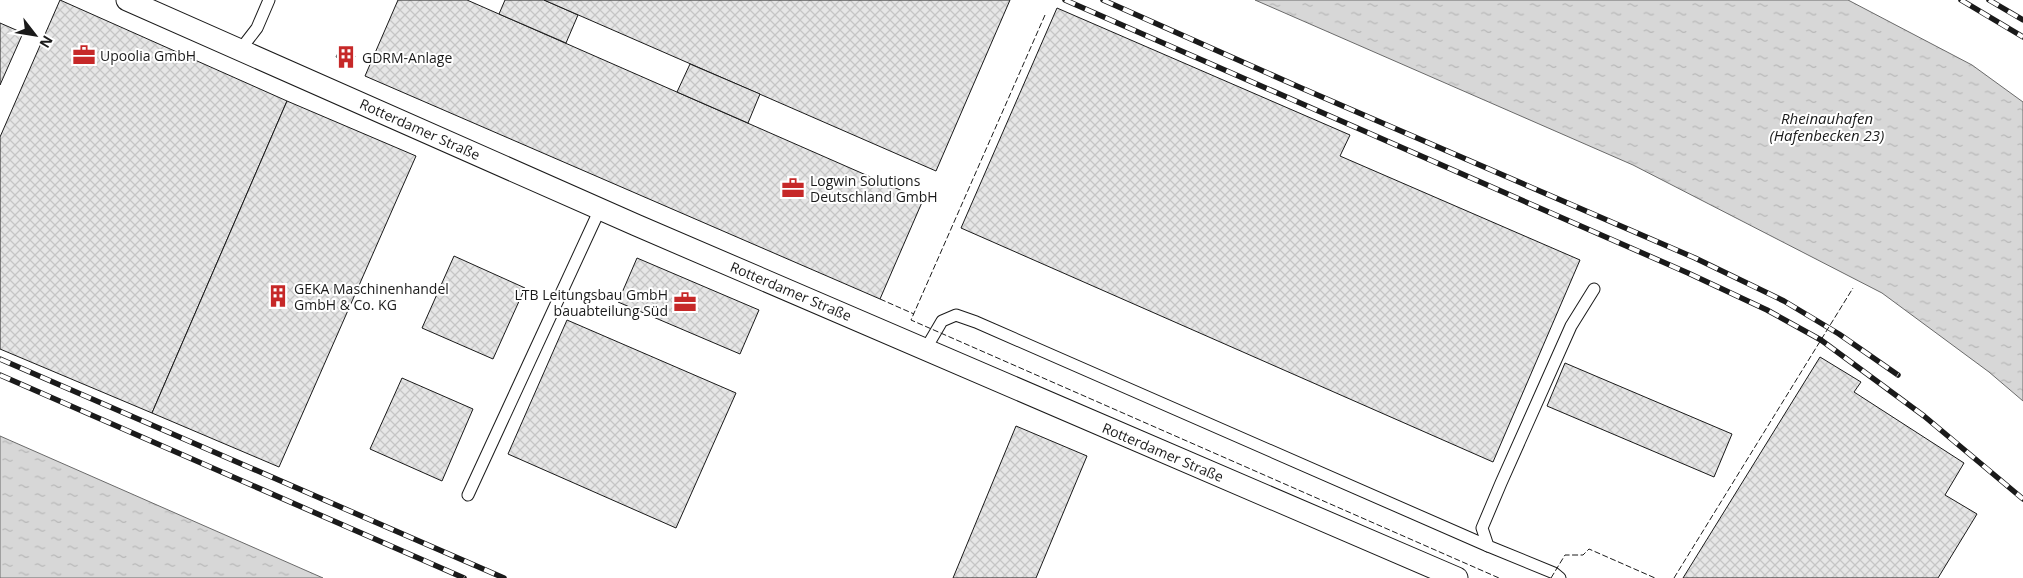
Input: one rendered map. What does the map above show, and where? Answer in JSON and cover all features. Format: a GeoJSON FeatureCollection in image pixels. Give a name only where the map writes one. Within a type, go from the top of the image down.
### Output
{"type":"FeatureCollection","features":[{"type":"Feature","properties":{"kind":"street","name":"Rotterdamer Straße"},"geometry":{"type":"LineString","coordinates":[[127,0],[926,350],[1457,578]]}},
{"type":"Feature","properties":{"kind":"lane"},"geometry":{"type":"LineString","coordinates":[[240,50],[257,28],[269,0]]}},
{"type":"Feature","properties":{"kind":"lane"},"geometry":{"type":"LineString","coordinates":[[468,495],[600,208]]}},
{"type":"Feature","properties":{"kind":"lane"},"geometry":{"type":"LineString","coordinates":[[1488,546],[1482,528],[1571,326],[1594,289]]}},
{"type":"Feature","properties":{"kind":"lane"},"geometry":{"type":"LineString","coordinates":[[926,350],[942,321],[956,315],[976,322],[1488,546],[1554,573],[1560,578]]}},
{"type":"Feature","properties":{"kind":"water","name":"Rheinauhafen (Hafenbecken 23)"},"geometry":{"type":"Polygon","coordinates":[[[1255,0],[1848,0],[1972,65],[2023,102],[2023,401],[1989,372],[1882,293],[1633,165],[1255,0]]]}},
{"type":"Feature","properties":{"kind":"water"},"geometry":{"type":"Polygon","coordinates":[[[0,436],[323,578],[0,578],[0,436]]]}},
{"type":"Feature","properties":{"kind":"building"},"geometry":{"type":"Polygon","coordinates":[[[60,0],[287,101],[152,413],[0,349],[0,137],[60,0]]]}},
{"type":"Feature","properties":{"kind":"building"},"geometry":{"type":"Polygon","coordinates":[[[398,0],[467,0],[923,200],[880,299],[365,76],[398,0]]]}},
{"type":"Feature","properties":{"kind":"building"},"geometry":{"type":"Polygon","coordinates":[[[505,0],[544,0],[578,15],[566,43],[499,14],[505,0]]]}},
{"type":"Feature","properties":{"kind":"building"},"geometry":{"type":"Polygon","coordinates":[[[544,0],[1010,0],[936,171],[544,0]]]}},
{"type":"Feature","properties":{"kind":"building"},"geometry":{"type":"Polygon","coordinates":[[[1057,8],[1350,135],[1340,156],[1580,260],[1493,462],[961,228],[1057,8]]]}},
{"type":"Feature","properties":{"kind":"building"},"geometry":{"type":"Polygon","coordinates":[[[0,23],[23,33],[0,85],[0,23]]]}},
{"type":"Feature","properties":{"kind":"building","name":"GDRM-Anlage"},"geometry":{"type":"Polygon","coordinates":[[[340,49],[355,56],[352,64],[336,57],[340,49]]]}},
{"type":"Feature","properties":{"kind":"building"},"geometry":{"type":"Polygon","coordinates":[[[690,64],[760,94],[748,123],[677,92],[690,64]]]}},
{"type":"Feature","properties":{"kind":"building","name":"GEKA Maschinenhandel GmbH & Co. KG"},"geometry":{"type":"Polygon","coordinates":[[[287,101],[416,156],[279,467],[152,413],[287,101]]]}},
{"type":"Feature","properties":{"kind":"building"},"geometry":{"type":"Polygon","coordinates":[[[454,256],[525,288],[493,359],[422,328],[454,256]]]}},
{"type":"Feature","properties":{"kind":"building"},"geometry":{"type":"Polygon","coordinates":[[[637,258],[759,310],[740,354],[618,302],[637,258]]]}},
{"type":"Feature","properties":{"kind":"building"},"geometry":{"type":"Polygon","coordinates":[[[567,320],[736,393],[676,528],[508,454],[567,320]]]}},
{"type":"Feature","properties":{"kind":"building"},"geometry":{"type":"Polygon","coordinates":[[[1820,357],[1861,382],[1854,392],[1964,463],[1945,495],[1977,514],[1938,578],[1683,578],[1820,357]]]}},
{"type":"Feature","properties":{"kind":"building"},"geometry":{"type":"Polygon","coordinates":[[[1565,363],[1732,434],[1714,477],[1547,406],[1565,363]]]}},
{"type":"Feature","properties":{"kind":"building"},"geometry":{"type":"Polygon","coordinates":[[[402,378],[473,409],[442,481],[370,449],[402,378]]]}},
{"type":"Feature","properties":{"kind":"building"},"geometry":{"type":"Polygon","coordinates":[[[1016,426],[1087,456],[1036,578],[953,578],[1016,426]]]}},
{"type":"Feature","properties":{"kind":"railway"},"geometry":{"type":"LineString","coordinates":[[1065,0],[1688,273],[1767,310],[1821,340],[1924,416],[2023,499]]}},
{"type":"Feature","properties":{"kind":"railway"},"geometry":{"type":"LineString","coordinates":[[1103,0],[1695,258],[1784,301],[1839,334],[1898,375]]}},
{"type":"Feature","properties":{"kind":"railway"},"geometry":{"type":"LineString","coordinates":[[1961,0],[2023,37]]}},
{"type":"Feature","properties":{"kind":"railway"},"geometry":{"type":"LineString","coordinates":[[1989,0],[2023,20]]}},
{"type":"Feature","properties":{"kind":"railway"},"geometry":{"type":"LineString","coordinates":[[0,359],[504,578]]}},
{"type":"Feature","properties":{"kind":"railway"},"geometry":{"type":"LineString","coordinates":[[0,375],[464,578]]}},
{"type":"Feature","properties":{"kind":"fence"},"geometry":{"type":"LineString","coordinates":[[1045,15],[911,320],[1499,578]]}},
{"type":"Feature","properties":{"kind":"fence"},"geometry":{"type":"LineString","coordinates":[[1674,578],[1853,288]]}},
{"type":"Feature","properties":{"kind":"fence"},"geometry":{"type":"LineString","coordinates":[[880,299],[914,314]]}},
{"type":"Feature","properties":{"kind":"fence"},"geometry":{"type":"LineString","coordinates":[[1551,578],[1565,555],[1583,555],[1589,549],[1655,578]]}},
{"type":"Feature","properties":{"kind":"place","name":"Upoolia GmbH"},"geometry":{"type":"Point","coordinates":[84,55]}},
{"type":"Feature","properties":{"kind":"place","name":"GDRM-Anlage"},"geometry":{"type":"Point","coordinates":[346,57]}},
{"type":"Feature","properties":{"kind":"place","name":"Logwin Solutions Deutschland GmbH"},"geometry":{"type":"Point","coordinates":[793,188]}},
{"type":"Feature","properties":{"kind":"place","name":"GEKA Maschinenhandel GmbH & Co. KG"},"geometry":{"type":"Point","coordinates":[278,296]}},
{"type":"Feature","properties":{"kind":"place","name":"LTB Leitungsbau GmbH bauabteilung Süd"},"geometry":{"type":"Point","coordinates":[685,302]}}]}
